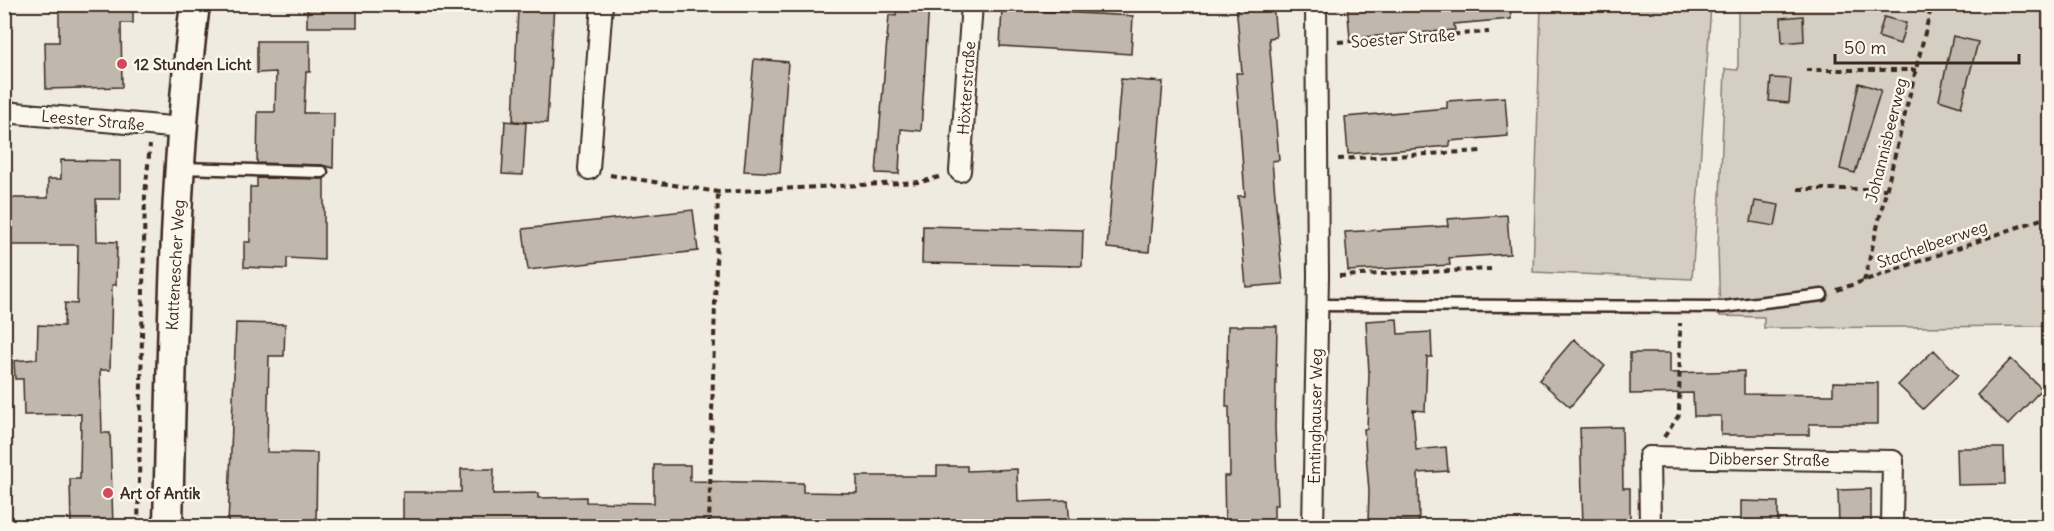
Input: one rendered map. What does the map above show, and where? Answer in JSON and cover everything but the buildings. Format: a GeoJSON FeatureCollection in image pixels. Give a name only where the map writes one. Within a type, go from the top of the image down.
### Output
{"type":"FeatureCollection","features":[{"type":"Feature","properties":{"kind":"street","name":"Kattenescher Weg"},"geometry":{"type":"LineString","coordinates":[[168,526],[173,312],[182,128],[195,4]]}},
{"type":"Feature","properties":{"kind":"street"},"geometry":{"type":"LineString","coordinates":[[589,169],[602,4]]}},
{"type":"Feature","properties":{"kind":"street","name":"Höxterstraße"},"geometry":{"type":"LineString","coordinates":[[960,171],[972,4]]}},
{"type":"Feature","properties":{"kind":"street"},"geometry":{"type":"LineString","coordinates":[[1316,4],[1317,305]]}},
{"type":"Feature","properties":{"kind":"street","name":"Leester Straße"},"geometry":{"type":"LineString","coordinates":[[4,112],[182,128]]}},
{"type":"Feature","properties":{"kind":"street","name":"Emtinghauser Weg"},"geometry":{"type":"LineString","coordinates":[[1313,526],[1317,305]]}},
{"type":"Feature","properties":{"kind":"street"},"geometry":{"type":"LineString","coordinates":[[1649,457],[1650,526]]}},
{"type":"Feature","properties":{"kind":"street","name":"Dibberser Straße"},"geometry":{"type":"LineString","coordinates":[[1649,457],[1893,461],[1892,526]]}},
{"type":"Feature","properties":{"kind":"lane"},"geometry":{"type":"LineString","coordinates":[[180,168],[322,172]]}},
{"type":"Feature","properties":{"kind":"lane"},"geometry":{"type":"LineString","coordinates":[[1317,305],[1723,307],[1822,295]]}},
{"type":"Feature","properties":{"kind":"path","name":"Johannisbeerweg"},"geometry":{"type":"LineString","coordinates":[[1864,281],[1932,4]]}},
{"type":"Feature","properties":{"kind":"path","name":"Soester Straße"},"geometry":{"type":"LineString","coordinates":[[1317,44],[1489,32]]}},
{"type":"Feature","properties":{"kind":"path"},"geometry":{"type":"LineString","coordinates":[[1806,70],[1916,70]]}},
{"type":"Feature","properties":{"kind":"path"},"geometry":{"type":"LineString","coordinates":[[1317,161],[1482,151]]}},
{"type":"Feature","properties":{"kind":"path"},"geometry":{"type":"LineString","coordinates":[[589,169],[621,179],[718,192],[921,182],[960,171]]}},
{"type":"Feature","properties":{"kind":"path"},"geometry":{"type":"LineString","coordinates":[[1798,189],[1886,189]]}},
{"type":"Feature","properties":{"kind":"path"},"geometry":{"type":"LineString","coordinates":[[709,526],[718,192]]}},
{"type":"Feature","properties":{"kind":"path","name":"Stachelbeerweg"},"geometry":{"type":"LineString","coordinates":[[1822,295],[2049,216]]}},
{"type":"Feature","properties":{"kind":"path"},"geometry":{"type":"LineString","coordinates":[[1318,277],[1491,269]]}},
{"type":"Feature","properties":{"kind":"path"},"geometry":{"type":"LineString","coordinates":[[1649,457],[1679,415],[1679,307]]}},
{"type":"Feature","properties":{"kind":"shaded area"},"geometry":{"type":"Polygon","coordinates":[[[1541,5],[1711,5],[1692,279],[1533,272],[1541,5]]]}},
{"type":"Feature","properties":{"kind":"shaded area"},"geometry":{"type":"Polygon","coordinates":[[[1738,5],[2049,5],[2049,326],[1764,328],[1764,317],[1720,316],[1718,248],[1725,69],[1738,70],[1738,5]]]}},
{"type":"Feature","properties":{"kind":"shaded area"},"geometry":{"type":"Polygon","coordinates":[[[1082,517],[1157,517],[1157,526],[1082,526],[1082,517]]]}},
{"type":"Feature","properties":{"kind":"place","name":"12 Stunden Licht"},"geometry":{"type":"Point","coordinates":[122,64]}},
{"type":"Feature","properties":{"kind":"place","name":"Art of Antik"},"geometry":{"type":"Point","coordinates":[108,493]}}]}
